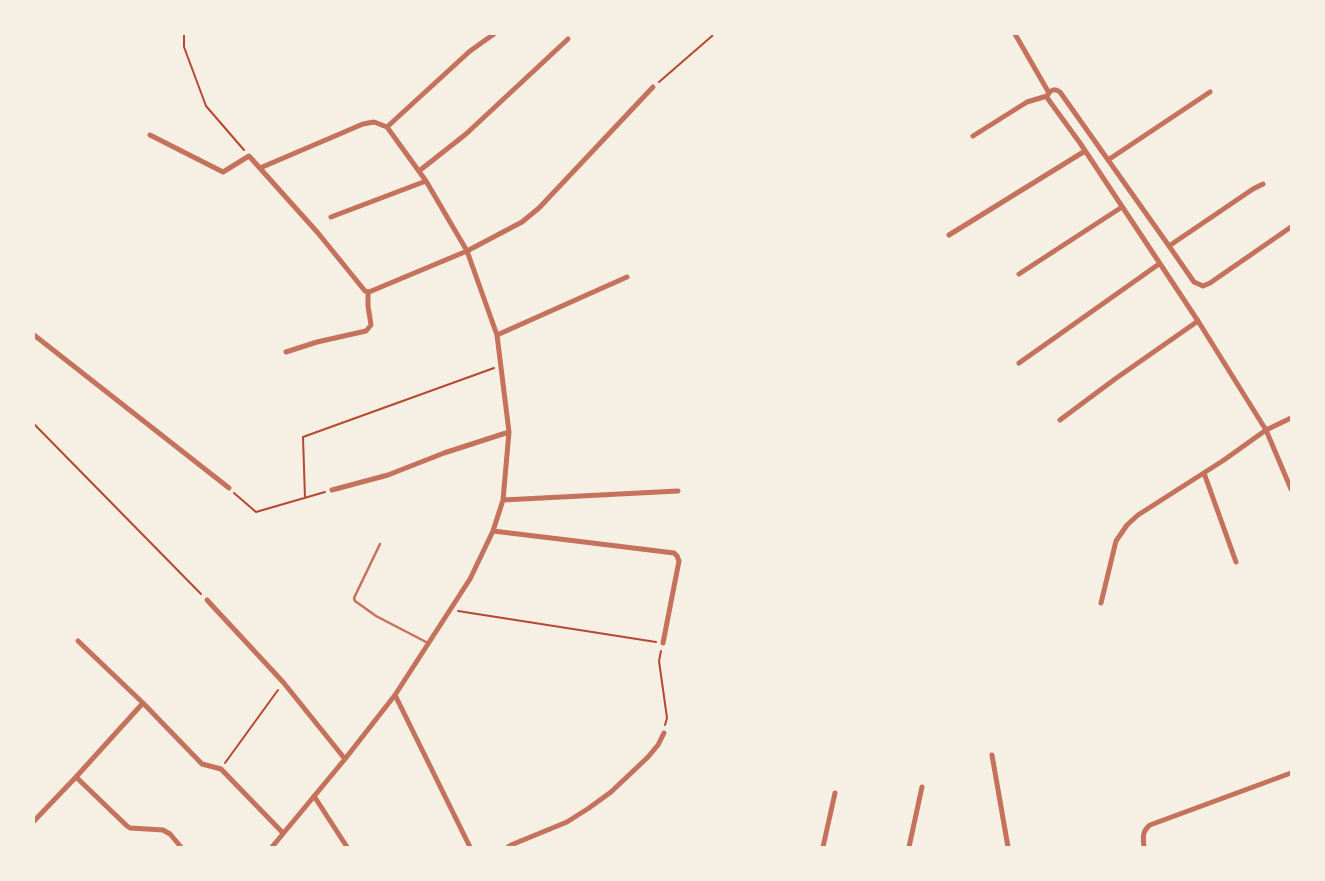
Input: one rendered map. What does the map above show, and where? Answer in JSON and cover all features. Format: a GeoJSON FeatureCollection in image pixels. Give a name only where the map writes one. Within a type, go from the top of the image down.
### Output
{"type":"FeatureCollection","features":[{"type":"Feature","properties":{"kind":"street"},"geometry":{"type":"LineString","coordinates":[[386,127],[470,51],[494,34]]}},
{"type":"Feature","properties":{"kind":"street"},"geometry":{"type":"LineString","coordinates":[[1015,34],[1048,94],[1198,321],[1266,430],[1291,489]]}},
{"type":"Feature","properties":{"kind":"street"},"geometry":{"type":"LineString","coordinates":[[419,171],[466,134],[568,39]]}},
{"type":"Feature","properties":{"kind":"street"},"geometry":{"type":"LineString","coordinates":[[368,292],[467,251],[531,216],[653,88]]}},
{"type":"Feature","properties":{"kind":"street"},"geometry":{"type":"LineString","coordinates":[[973,136],[1028,102],[1048,94],[1051,90],[1060,92],[1194,282],[1203,286],[1291,227]]}},
{"type":"Feature","properties":{"kind":"street"},"geometry":{"type":"LineString","coordinates":[[1108,160],[1210,92]]}},
{"type":"Feature","properties":{"kind":"street"},"geometry":{"type":"LineString","coordinates":[[260,168],[363,124],[374,122],[386,127],[426,181],[467,251],[497,335],[509,432],[503,500],[493,532],[470,579],[395,695],[272,847]]}},
{"type":"Feature","properties":{"kind":"street"},"geometry":{"type":"LineString","coordinates":[[150,135],[223,172],[249,156],[318,233],[365,291],[368,292]]}},
{"type":"Feature","properties":{"kind":"street"},"geometry":{"type":"LineString","coordinates":[[949,235],[1085,151]]}},
{"type":"Feature","properties":{"kind":"street"},"geometry":{"type":"LineString","coordinates":[[331,216],[426,181]]}},
{"type":"Feature","properties":{"kind":"street"},"geometry":{"type":"LineString","coordinates":[[1169,246],[1263,184]]}},
{"type":"Feature","properties":{"kind":"street"},"geometry":{"type":"LineString","coordinates":[[1019,274],[1122,207]]}},
{"type":"Feature","properties":{"kind":"street"},"geometry":{"type":"LineString","coordinates":[[1019,363],[1160,264]]}},
{"type":"Feature","properties":{"kind":"street"},"geometry":{"type":"LineString","coordinates":[[497,335],[627,277]]}},
{"type":"Feature","properties":{"kind":"street"},"geometry":{"type":"LineString","coordinates":[[286,352],[317,342],[366,331],[371,325],[368,292]]}},
{"type":"Feature","properties":{"kind":"street"},"geometry":{"type":"LineString","coordinates":[[1060,420],[1198,321]]}},
{"type":"Feature","properties":{"kind":"street"},"geometry":{"type":"LineString","coordinates":[[34,335],[229,488]]}},
{"type":"Feature","properties":{"kind":"street"},"geometry":{"type":"LineString","coordinates":[[1101,603],[1116,541],[1127,524],[1266,430],[1291,418]]}},
{"type":"Feature","properties":{"kind":"street"},"geometry":{"type":"LineString","coordinates":[[332,490],[388,475],[509,432]]}},
{"type":"Feature","properties":{"kind":"street"},"geometry":{"type":"LineString","coordinates":[[1204,473],[1236,562]]}},
{"type":"Feature","properties":{"kind":"street"},"geometry":{"type":"LineString","coordinates":[[503,500],[678,491]]}},
{"type":"Feature","properties":{"kind":"street"},"geometry":{"type":"LineString","coordinates":[[493,532],[674,553],[678,556],[679,561],[663,643]]}},
{"type":"Feature","properties":{"kind":"street"},"geometry":{"type":"LineString","coordinates":[[206,600],[283,682],[345,759]]}},
{"type":"Feature","properties":{"kind":"street"},"geometry":{"type":"LineString","coordinates":[[78,641],[143,703],[202,764],[221,769],[283,834]]}},
{"type":"Feature","properties":{"kind":"street"},"geometry":{"type":"LineString","coordinates":[[395,695],[470,847]]}},
{"type":"Feature","properties":{"kind":"street"},"geometry":{"type":"LineString","coordinates":[[34,821],[143,703]]}},
{"type":"Feature","properties":{"kind":"street"},"geometry":{"type":"LineString","coordinates":[[508,847],[567,822],[611,792],[648,757],[658,745],[664,733]]}},
{"type":"Feature","properties":{"kind":"street"},"geometry":{"type":"LineString","coordinates":[[992,755],[1008,847]]}},
{"type":"Feature","properties":{"kind":"street"},"geometry":{"type":"LineString","coordinates":[[1144,847],[1143,834],[1150,825],[1291,773]]}},
{"type":"Feature","properties":{"kind":"street"},"geometry":{"type":"LineString","coordinates":[[76,777],[126,826],[130,828],[163,830],[170,834],[181,847]]}},
{"type":"Feature","properties":{"kind":"street"},"geometry":{"type":"LineString","coordinates":[[909,847],[922,787]]}},
{"type":"Feature","properties":{"kind":"street"},"geometry":{"type":"LineString","coordinates":[[823,847],[834,793]]}},
{"type":"Feature","properties":{"kind":"street"},"geometry":{"type":"LineString","coordinates":[[314,796],[347,847]]}},
{"type":"Feature","properties":{"kind":"lane"},"geometry":{"type":"LineString","coordinates":[[380,544],[354,598],[355,601],[376,616],[429,644]]}},
{"type":"Feature","properties":{"kind":"path"},"geometry":{"type":"LineString","coordinates":[[184,34],[184,47],[206,106],[249,156]]}},
{"type":"Feature","properties":{"kind":"path"},"geometry":{"type":"LineString","coordinates":[[653,88],[713,34]]}},
{"type":"Feature","properties":{"kind":"path"},"geometry":{"type":"LineString","coordinates":[[305,498],[303,437],[501,366]]}},
{"type":"Feature","properties":{"kind":"path"},"geometry":{"type":"LineString","coordinates":[[34,424],[206,600]]}},
{"type":"Feature","properties":{"kind":"path"},"geometry":{"type":"LineString","coordinates":[[229,488],[256,512],[332,490]]}},
{"type":"Feature","properties":{"kind":"path"},"geometry":{"type":"LineString","coordinates":[[451,610],[663,643],[659,661],[667,718],[664,733]]}},
{"type":"Feature","properties":{"kind":"path"},"geometry":{"type":"LineString","coordinates":[[221,769],[283,682]]}}]}
